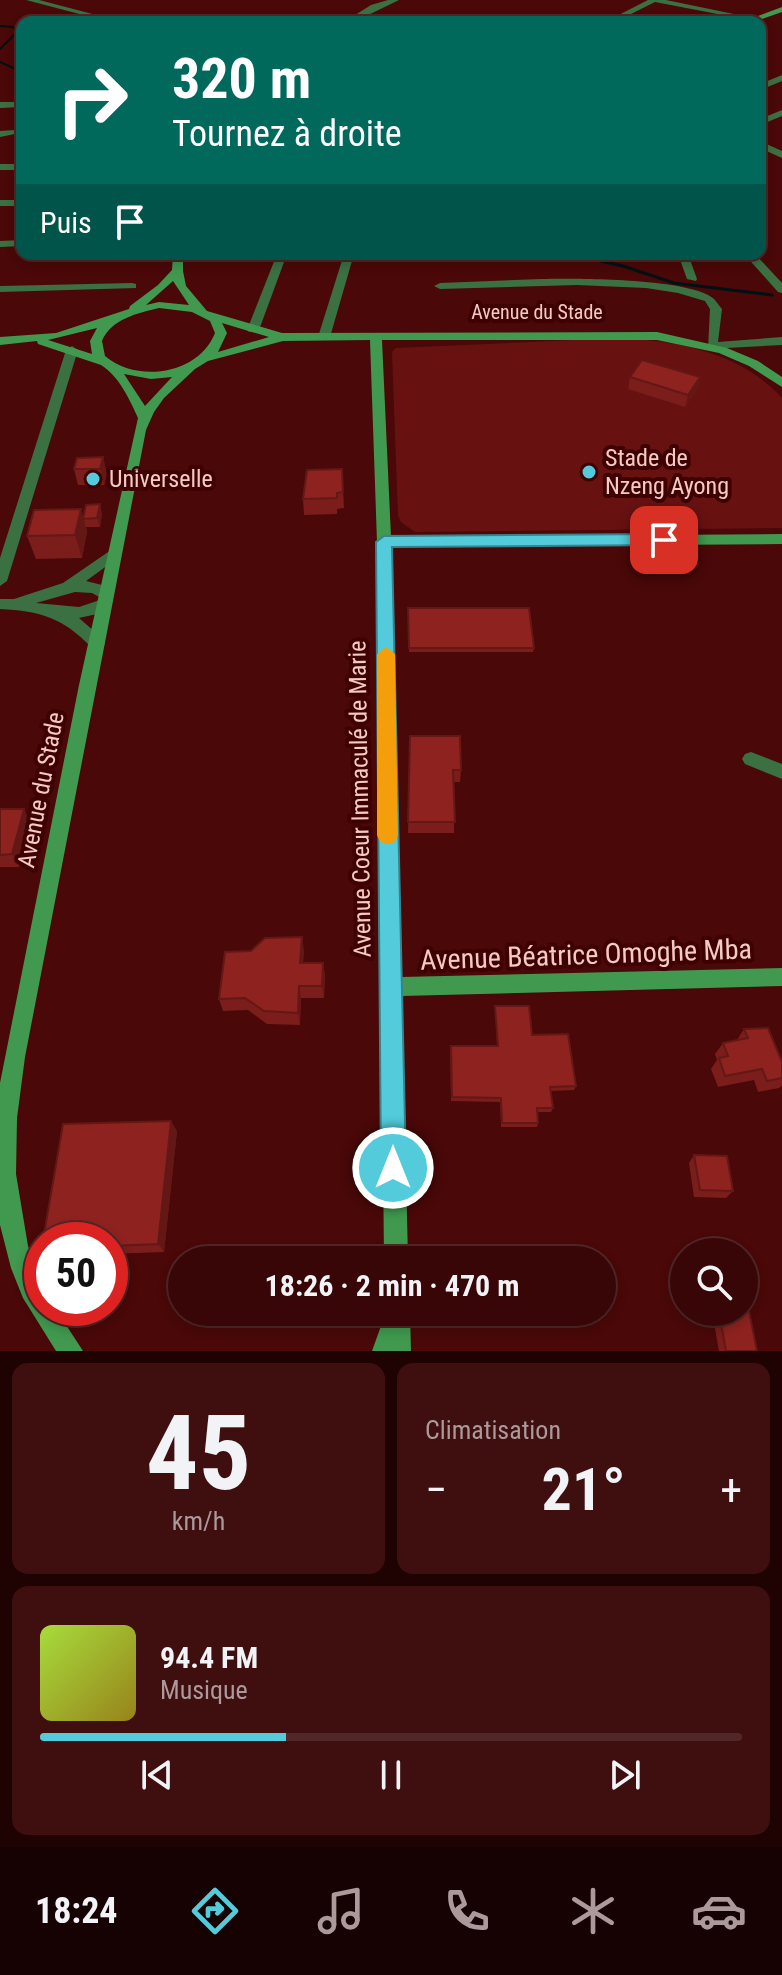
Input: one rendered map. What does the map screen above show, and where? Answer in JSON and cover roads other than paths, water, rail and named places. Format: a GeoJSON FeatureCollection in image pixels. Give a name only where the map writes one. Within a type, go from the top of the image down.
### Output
{"type":"FeatureCollection","features":[{"type":"Feature","properties":{"kind":"main road"},"geometry":{"type":"LineString","coordinates":[[177,260],[175,272],[183,292],[220,326],[223,336],[208,359]]}},
{"type":"Feature","properties":{"kind":"main road"},"geometry":{"type":"LineString","coordinates":[[175,272],[148,299],[102,330],[97,341],[97,352],[136,399],[144,417],[161,395],[189,369],[208,359],[281,337]]}},
{"type":"Feature","properties":{"kind":"main road"},"geometry":{"type":"LineString","coordinates":[[126,313],[142,308],[176,305],[281,337]]}},
{"type":"Feature","properties":{"kind":"main road"},"geometry":{"type":"LineString","coordinates":[[0,341],[69,333],[114,320]]}},
{"type":"Feature","properties":{"kind":"main road","name":"Avenue du Stade"},"geometry":{"type":"LineString","coordinates":[[281,337],[657,336],[712,346],[754,363],[782,383]]}},
{"type":"Feature","properties":{"kind":"main road","name":"Avenue Coeur Immaculé de Marie"},"geometry":{"type":"LineString","coordinates":[[376,337],[384,542],[396,1246]]}},
{"type":"Feature","properties":{"kind":"main road"},"geometry":{"type":"LineString","coordinates":[[29,340],[72,350],[148,375],[189,369]]}},
{"type":"Feature","properties":{"kind":"main road","name":"Avenue du Stade"},"geometry":{"type":"LineString","coordinates":[[71,1351],[55,1331],[29,1286],[13,1244],[5,1157],[6,1120],[104,599],[144,417]]}},
{"type":"Feature","properties":{"kind":"main road"},"geometry":{"type":"LineString","coordinates":[[384,542],[782,539]]}},
{"type":"Feature","properties":{"kind":"main road","name":"Avenue Béatrice Omoghe Mba"},"geometry":{"type":"LineString","coordinates":[[392,987],[782,977]]}},
{"type":"Feature","properties":{"kind":"main road"},"geometry":{"type":"LineString","coordinates":[[384,1351],[393,1326]]}},
{"type":"Feature","properties":{"kind":"main road"},"geometry":{"type":"LineString","coordinates":[[398,1326],[399,1351]]}},
{"type":"Feature","properties":{"kind":"street"},"geometry":{"type":"LineString","coordinates":[[30,0],[95,16]]}},
{"type":"Feature","properties":{"kind":"street"},"geometry":{"type":"LineString","coordinates":[[358,16],[395,0]]}},
{"type":"Feature","properties":{"kind":"street"},"geometry":{"type":"LineString","coordinates":[[623,16],[659,1],[727,16]]}},
{"type":"Feature","properties":{"kind":"street"},"geometry":{"type":"LineString","coordinates":[[0,134],[15,133]]}},
{"type":"Feature","properties":{"kind":"street"},"geometry":{"type":"LineString","coordinates":[[253,330],[280,260]]}},
{"type":"Feature","properties":{"kind":"street"},"geometry":{"type":"LineString","coordinates":[[324,337],[347,260]]}},
{"type":"Feature","properties":{"kind":"street"},"geometry":{"type":"LineString","coordinates":[[685,260],[692,279]]}},
{"type":"Feature","properties":{"kind":"street"},"geometry":{"type":"LineString","coordinates":[[754,260],[782,290]]}},
{"type":"Feature","properties":{"kind":"street"},"geometry":{"type":"LineString","coordinates":[[440,286],[621,283],[669,289],[701,296],[714,305],[716,325],[712,346],[782,341]]}},
{"type":"Feature","properties":{"kind":"street"},"geometry":{"type":"LineString","coordinates":[[0,289],[132,286]]}},
{"type":"Feature","properties":{"kind":"street"},"geometry":{"type":"LineString","coordinates":[[0,581],[72,350]]}},
{"type":"Feature","properties":{"kind":"street"},"geometry":{"type":"LineString","coordinates":[[61,591],[114,553]]}},
{"type":"Feature","properties":{"kind":"street"},"geometry":{"type":"LineString","coordinates":[[0,604],[17,603],[88,586],[104,599],[79,614],[17,603]]}},
{"type":"Feature","properties":{"kind":"street"},"geometry":{"type":"LineString","coordinates":[[49,610],[79,625],[97,643]]}},
{"type":"Feature","properties":{"kind":"street"},"geometry":{"type":"LineString","coordinates":[[751,759],[782,772]]}},
{"type":"Feature","properties":{"kind":"waterway"},"geometry":{"type":"LineString","coordinates":[[0,26],[13,27],[16,31]]}},
{"type":"Feature","properties":{"kind":"waterway"},"geometry":{"type":"LineString","coordinates":[[0,49],[16,33]]}},
{"type":"Feature","properties":{"kind":"waterway"},"geometry":{"type":"LineString","coordinates":[[0,62],[16,69]]}},
{"type":"Feature","properties":{"kind":"waterway"},"geometry":{"type":"LineString","coordinates":[[596,260],[674,283],[772,295]]}},
{"type":"Feature","properties":{"kind":"place","name":"Stade de Nzeng Ayong"},"geometry":{"type":"Point","coordinates":[589,472]}},
{"type":"Feature","properties":{"kind":"place","name":"Universelle"},"geometry":{"type":"Point","coordinates":[93,479]}}]}
